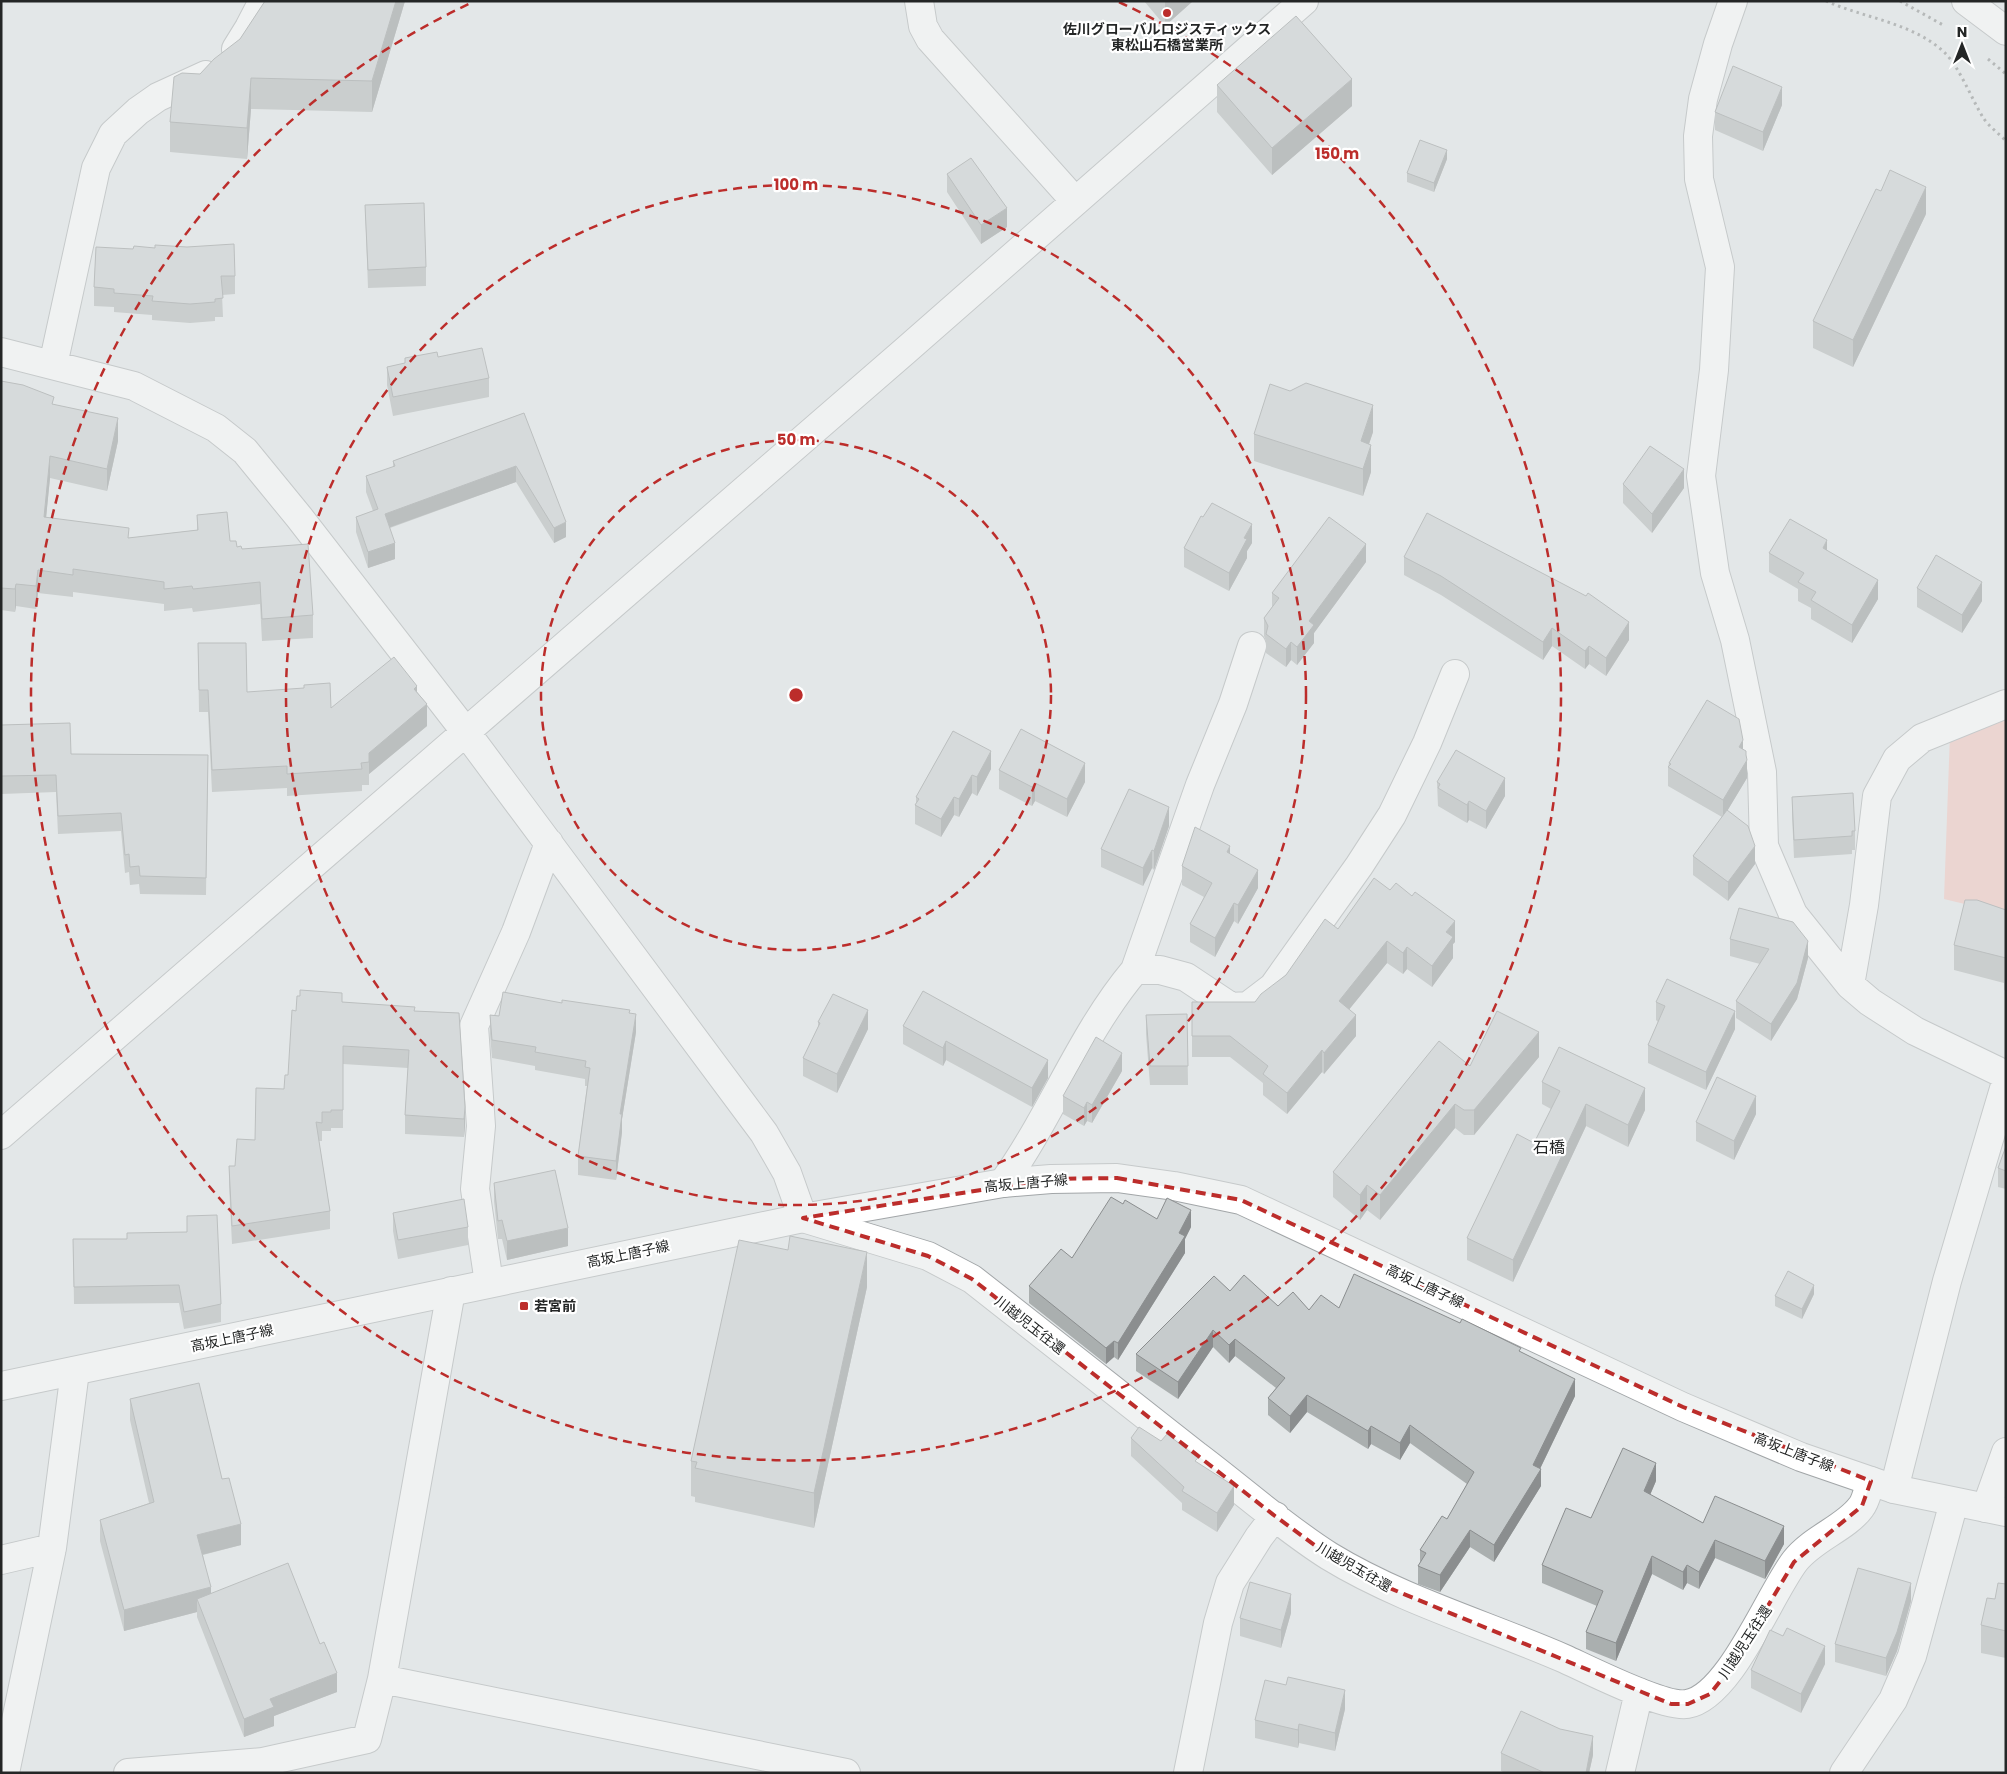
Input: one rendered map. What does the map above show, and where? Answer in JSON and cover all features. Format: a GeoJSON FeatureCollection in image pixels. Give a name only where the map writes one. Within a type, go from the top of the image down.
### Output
{"type":"FeatureCollection","features":[{"type":"Feature","properties":{"kind":"street"},"geometry":{"type":"LineString","coordinates":[[53,365],[96,168],[113,134],[138,111],[158,97],[211,73],[230,57],[249,28],[263,1]]}},
{"type":"Feature","properties":{"kind":"street"},"geometry":{"type":"LineString","coordinates":[[919,1],[923,26],[930,39],[1075,202]]}},
{"type":"Feature","properties":{"kind":"street"},"geometry":{"type":"LineString","coordinates":[[1,1135],[1304,1]]}},
{"type":"Feature","properties":{"kind":"street"},"geometry":{"type":"LineString","coordinates":[[1733,1],[1718,44],[1703,99],[1698,136],[1699,180],[1720,267],[1714,370],[1701,476],[1715,572],[1736,640],[1762,772],[1764,846],[1793,914],[1850,985],[1870,1002],[1915,1031],[2006,1075]]}},
{"type":"Feature","properties":{"kind":"street"},"geometry":{"type":"LineString","coordinates":[[1966,1],[2006,31]]}},
{"type":"Feature","properties":{"kind":"street"},"geometry":{"type":"LineString","coordinates":[[1,352],[134,386],[216,428],[245,451],[299,516],[465,732],[764,1133],[787,1173],[803,1218]]}},
{"type":"Feature","properties":{"kind":"street"},"geometry":{"type":"LineString","coordinates":[[1003,1183],[1026,1151],[1088,1036],[1122,985],[1135,970],[1200,785],[1233,704],[1252,646]]}},
{"type":"Feature","properties":{"kind":"street"},"geometry":{"type":"LineString","coordinates":[[1135,970],[1160,970],[1186,977],[1231,1007],[1248,1006],[1273,987],[1359,866],[1392,815],[1427,743],[1455,674]]}},
{"type":"Feature","properties":{"kind":"street"},"geometry":{"type":"LineString","coordinates":[[1850,985],[1864,904],[1878,796],[1897,759],[1922,738],[2006,704]]}},
{"type":"Feature","properties":{"kind":"street"},"geometry":{"type":"LineString","coordinates":[[489,1284],[475,1189],[481,1126],[474,1026],[516,932],[549,843]]}},
{"type":"Feature","properties":{"kind":"street","name":"川越児玉往還"},"geometry":{"type":"LineString","coordinates":[[803,1218],[928,1256],[972,1280],[1275,1516],[1328,1555],[1382,1586],[1514,1637],[1671,1704],[1688,1704],[1710,1694],[1732,1666],[1794,1562],[1811,1545],[1849,1519],[1883,1485],[2006,1082]]}},
{"type":"Feature","properties":{"kind":"street","name":"高坂上唐子線"},"geometry":{"type":"LineString","coordinates":[[1,1386],[803,1218],[1003,1183],[1051,1179],[1117,1178],[1174,1186],[1241,1200],[1683,1407],[1801,1456],[1883,1485],[1996,1510]]}},
{"type":"Feature","properties":{"kind":"street"},"geometry":{"type":"LineString","coordinates":[[128,1773],[263,1762],[367,1739],[382,1679],[451,1291]]}},
{"type":"Feature","properties":{"kind":"street"},"geometry":{"type":"LineString","coordinates":[[5,1773],[52,1548],[75,1371]]}},
{"type":"Feature","properties":{"kind":"street"},"geometry":{"type":"LineString","coordinates":[[1996,1510],[2006,1452]]}},
{"type":"Feature","properties":{"kind":"street"},"geometry":{"type":"LineString","coordinates":[[1844,1773],[1893,1700],[1912,1656],[1954,1502]]}},
{"type":"Feature","properties":{"kind":"street"},"geometry":{"type":"LineString","coordinates":[[1188,1773],[1218,1623],[1230,1583],[1275,1516]]}},
{"type":"Feature","properties":{"kind":"street"},"geometry":{"type":"LineString","coordinates":[[1,1560],[52,1548]]}},
{"type":"Feature","properties":{"kind":"street"},"geometry":{"type":"LineString","coordinates":[[382,1679],[846,1773]]}},
{"type":"Feature","properties":{"kind":"street"},"geometry":{"type":"LineString","coordinates":[[1620,1773],[1640,1692]]}},
{"type":"Feature","properties":{"kind":"path"},"geometry":{"type":"LineString","coordinates":[[1826,1],[1846,10],[1897,26],[1923,38],[1946,53],[1985,120],[2006,141]]}},
{"type":"Feature","properties":{"kind":"highlighted area"},"geometry":{"type":"Polygon","coordinates":[[[1117,1178],[1241,1200],[1683,1407],[1871,1481],[1862,1506],[1794,1562],[1732,1666],[1710,1694],[1688,1704],[1671,1704],[1382,1585],[1328,1555],[1275,1516],[972,1279],[928,1256],[803,1218],[1051,1179],[1117,1178]]]}},
{"type":"Feature","properties":{"kind":"shaded area"},"geometry":{"type":"Polygon","coordinates":[[[2006,715],[2006,914],[1944,899],[1950,734],[2006,715]]]}},
{"type":"Feature","properties":{"kind":"building"},"geometry":{"type":"Polygon","coordinates":[[[265,1],[396,1],[372,81],[251,78],[247,128],[170,122],[174,77],[182,73],[200,74],[214,59],[240,39],[265,1]]]}},
{"type":"Feature","properties":{"kind":"building"},"geometry":{"type":"Polygon","coordinates":[[[1296,16],[1352,79],[1272,148],[1217,85],[1296,16]]]}},
{"type":"Feature","properties":{"kind":"building"},"geometry":{"type":"Polygon","coordinates":[[[1733,66],[1782,87],[1763,132],[1715,112],[1733,66]]]}},
{"type":"Feature","properties":{"kind":"building"},"geometry":{"type":"Polygon","coordinates":[[[1420,140],[1447,150],[1434,183],[1407,173],[1420,140]]]}},
{"type":"Feature","properties":{"kind":"building"},"geometry":{"type":"Polygon","coordinates":[[[971,158],[1007,208],[981,225],[947,174],[971,158]]]}},
{"type":"Feature","properties":{"kind":"building"},"geometry":{"type":"Polygon","coordinates":[[[1890,170],[1926,187],[1853,340],[1813,321],[1876,189],[1881,191],[1890,170]]]}},
{"type":"Feature","properties":{"kind":"building"},"geometry":{"type":"Polygon","coordinates":[[[424,203],[426,267],[368,270],[365,205],[424,203]]]}},
{"type":"Feature","properties":{"kind":"building"},"geometry":{"type":"Polygon","coordinates":[[[234,244],[235,276],[221,276],[223,298],[215,299],[215,302],[190,304],[152,301],[153,296],[114,293],[114,289],[94,287],[96,247],[133,249],[134,246],[155,248],[155,245],[187,247],[234,244]]]}},
{"type":"Feature","properties":{"kind":"building"},"geometry":{"type":"Polygon","coordinates":[[[482,348],[489,378],[393,397],[387,367],[405,363],[405,358],[437,352],[438,357],[482,348]]]}},
{"type":"Feature","properties":{"kind":"building"},"geometry":{"type":"Polygon","coordinates":[[[1,381],[23,385],[54,397],[52,404],[118,418],[107,469],[50,456],[44,517],[129,528],[128,538],[198,530],[197,515],[227,512],[230,541],[236,541],[237,547],[241,546],[242,549],[308,544],[313,615],[262,619],[260,582],[193,589],[192,586],[164,589],[164,582],[73,569],[73,575],[38,570],[36,586],[16,584],[15,589],[1,588],[1,381]]]}},
{"type":"Feature","properties":{"kind":"building"},"geometry":{"type":"Polygon","coordinates":[[[1306,383],[1373,405],[1361,441],[1371,445],[1363,469],[1254,434],[1270,384],[1290,391],[1306,383]]]}},
{"type":"Feature","properties":{"kind":"building"},"geometry":{"type":"Polygon","coordinates":[[[524,413],[566,522],[554,528],[516,466],[385,514],[395,543],[368,552],[356,517],[378,509],[366,476],[395,466],[393,461],[524,413]]]}},
{"type":"Feature","properties":{"kind":"building"},"geometry":{"type":"Polygon","coordinates":[[[1650,446],[1684,469],[1652,514],[1623,484],[1650,446]]]}},
{"type":"Feature","properties":{"kind":"building"},"geometry":{"type":"Polygon","coordinates":[[[1212,503],[1252,524],[1244,538],[1247,539],[1229,573],[1184,548],[1201,516],[1203,517],[1212,503]]]}},
{"type":"Feature","properties":{"kind":"building"},"geometry":{"type":"Polygon","coordinates":[[[1427,513],[1586,596],[1588,593],[1629,622],[1606,658],[1589,646],[1585,651],[1552,628],[1543,642],[1441,576],[1404,557],[1427,513]]]}},
{"type":"Feature","properties":{"kind":"building"},"geometry":{"type":"Polygon","coordinates":[[[1329,517],[1366,544],[1309,621],[1314,625],[1297,647],[1291,642],[1286,649],[1266,634],[1268,626],[1264,618],[1279,598],[1272,593],[1329,517]]]}},
{"type":"Feature","properties":{"kind":"building"},"geometry":{"type":"Polygon","coordinates":[[[1790,519],[1827,540],[1823,548],[1878,580],[1852,625],[1811,600],[1816,592],[1798,582],[1804,573],[1769,553],[1790,519]]]}},
{"type":"Feature","properties":{"kind":"building"},"geometry":{"type":"Polygon","coordinates":[[[1936,555],[1982,582],[1962,615],[1917,588],[1936,555]]]}},
{"type":"Feature","properties":{"kind":"building"},"geometry":{"type":"Polygon","coordinates":[[[198,643],[246,643],[247,692],[304,688],[304,685],[330,683],[331,708],[394,657],[417,686],[414,689],[427,704],[369,753],[369,762],[361,763],[362,769],[287,774],[287,766],[212,770],[208,690],[199,690],[198,643]]]}},
{"type":"Feature","properties":{"kind":"building"},"geometry":{"type":"Polygon","coordinates":[[[1707,700],[1739,719],[1743,740],[1739,747],[1746,751],[1747,760],[1723,800],[1668,767],[1707,700]]]}},
{"type":"Feature","properties":{"kind":"building"},"geometry":{"type":"Polygon","coordinates":[[[70,723],[71,754],[208,755],[206,878],[140,876],[139,866],[130,867],[129,854],[125,855],[121,813],[58,816],[56,775],[1,776],[1,725],[70,723]]]}},
{"type":"Feature","properties":{"kind":"building"},"geometry":{"type":"Polygon","coordinates":[[[1021,729],[1085,763],[1067,799],[1035,783],[1032,787],[999,770],[1021,729]]]}},
{"type":"Feature","properties":{"kind":"building"},"geometry":{"type":"Polygon","coordinates":[[[953,731],[991,751],[977,777],[972,775],[959,799],[954,797],[941,819],[915,805],[919,799],[916,797],[953,731]]]}},
{"type":"Feature","properties":{"kind":"building"},"geometry":{"type":"Polygon","coordinates":[[[1456,750],[1505,778],[1486,811],[1469,801],[1467,805],[1438,788],[1440,784],[1437,782],[1456,750]]]}},
{"type":"Feature","properties":{"kind":"building"},"geometry":{"type":"Polygon","coordinates":[[[1129,789],[1169,807],[1154,851],[1152,850],[1143,868],[1101,849],[1129,789]]]}},
{"type":"Feature","properties":{"kind":"building"},"geometry":{"type":"Polygon","coordinates":[[[1853,793],[1855,831],[1852,831],[1852,836],[1794,840],[1792,797],[1853,793]]]}},
{"type":"Feature","properties":{"kind":"building"},"geometry":{"type":"Polygon","coordinates":[[[1727,810],[1748,826],[1755,846],[1728,882],[1693,856],[1727,810]]]}},
{"type":"Feature","properties":{"kind":"building"},"geometry":{"type":"Polygon","coordinates":[[[1195,827],[1230,846],[1227,852],[1258,870],[1238,905],[1234,903],[1215,938],[1190,924],[1212,883],[1182,866],[1195,827]]]}},
{"type":"Feature","properties":{"kind":"building"},"geometry":{"type":"Polygon","coordinates":[[[1374,878],[1390,890],[1396,883],[1412,896],[1415,892],[1455,921],[1446,932],[1453,937],[1432,966],[1407,947],[1403,953],[1387,941],[1339,1001],[1356,1015],[1324,1053],[1322,1050],[1287,1093],[1263,1074],[1268,1066],[1230,1036],[1192,1036],[1192,1002],[1255,1002],[1261,994],[1286,975],[1325,919],[1338,929],[1374,878]]]}},
{"type":"Feature","properties":{"kind":"building"},"geometry":{"type":"Polygon","coordinates":[[[1965,900],[1977,900],[2006,910],[2006,958],[1954,945],[1965,900]]]}},
{"type":"Feature","properties":{"kind":"building"},"geometry":{"type":"Polygon","coordinates":[[[1739,908],[1793,922],[1808,941],[1797,983],[1771,1024],[1736,1001],[1769,949],[1730,939],[1739,908]]]}},
{"type":"Feature","properties":{"kind":"building"},"geometry":{"type":"Polygon","coordinates":[[[1667,979],[1735,1011],[1706,1072],[1648,1045],[1665,1006],[1656,1002],[1667,979]]]}},
{"type":"Feature","properties":{"kind":"building"},"geometry":{"type":"Polygon","coordinates":[[[300,990],[342,993],[342,1002],[415,1007],[414,1011],[459,1013],[465,1107],[464,1119],[405,1115],[409,1050],[343,1046],[343,1110],[322,1112],[322,1123],[316,1122],[330,1211],[232,1226],[229,1166],[235,1166],[237,1139],[255,1140],[256,1088],[284,1089],[285,1075],[288,1075],[292,1010],[296,1011],[297,996],[300,996],[300,990]]]}},
{"type":"Feature","properties":{"kind":"building"},"geometry":{"type":"Polygon","coordinates":[[[923,991],[1048,1060],[1032,1088],[946,1041],[943,1048],[903,1026],[923,991]]]}},
{"type":"Feature","properties":{"kind":"building"},"geometry":{"type":"Polygon","coordinates":[[[503,992],[562,1003],[562,1000],[630,1010],[629,1013],[636,1014],[620,1114],[622,1114],[616,1161],[578,1156],[590,1068],[585,1067],[586,1061],[535,1052],[536,1047],[492,1040],[490,1015],[499,1016],[503,992]]]}},
{"type":"Feature","properties":{"kind":"building"},"geometry":{"type":"Polygon","coordinates":[[[833,994],[868,1010],[837,1074],[803,1058],[820,1023],[818,1022],[833,994]]]}},
{"type":"Feature","properties":{"kind":"building"},"geometry":{"type":"Polygon","coordinates":[[[1497,1011],[1539,1032],[1474,1110],[1464,1110],[1455,1104],[1380,1195],[1367,1185],[1360,1195],[1333,1172],[1439,1041],[1470,1066],[1497,1011]]]}},
{"type":"Feature","properties":{"kind":"building"},"geometry":{"type":"Polygon","coordinates":[[[1187,1014],[1188,1066],[1150,1066],[1146,1015],[1187,1014]]]}},
{"type":"Feature","properties":{"kind":"building"},"geometry":{"type":"Polygon","coordinates":[[[1096,1037],[1122,1053],[1092,1105],[1087,1102],[1084,1108],[1063,1096],[1096,1037]]]}},
{"type":"Feature","properties":{"kind":"building"},"geometry":{"type":"Polygon","coordinates":[[[1559,1047],[1645,1088],[1628,1125],[1586,1104],[1513,1260],[1467,1238],[1517,1134],[1534,1143],[1560,1091],[1542,1082],[1559,1047]]]}},
{"type":"Feature","properties":{"kind":"building"},"geometry":{"type":"Polygon","coordinates":[[[1717,1077],[1756,1096],[1734,1141],[1696,1122],[1717,1077]]]}},
{"type":"Feature","properties":{"kind":"building"},"geometry":{"type":"Polygon","coordinates":[[[2006,1146],[2006,1171],[1998,1168],[2006,1146]]]}},
{"type":"Feature","properties":{"kind":"building"},"geometry":{"type":"Polygon","coordinates":[[[555,1170],[568,1228],[507,1241],[502,1220],[498,1221],[494,1183],[555,1170]]]}},
{"type":"Feature","properties":{"kind":"building"},"geometry":{"type":"Polygon","coordinates":[[[1111,1197],[1123,1204],[1125,1200],[1157,1219],[1167,1198],[1191,1210],[1179,1233],[1185,1236],[1118,1343],[1114,1341],[1106,1348],[1029,1286],[1061,1249],[1072,1258],[1111,1197]]]}},
{"type":"Feature","properties":{"kind":"building"},"geometry":{"type":"Polygon","coordinates":[[[464,1199],[468,1227],[398,1240],[393,1213],[464,1199]]]}},
{"type":"Feature","properties":{"kind":"building"},"geometry":{"type":"Polygon","coordinates":[[[217,1215],[221,1304],[184,1312],[179,1285],[74,1287],[73,1239],[127,1239],[127,1233],[187,1232],[187,1216],[217,1215]]]}},
{"type":"Feature","properties":{"kind":"building"},"geometry":{"type":"Polygon","coordinates":[[[790,1236],[867,1252],[814,1493],[695,1468],[697,1462],[691,1461],[739,1240],[788,1250],[790,1236]]]}},
{"type":"Feature","properties":{"kind":"building"},"geometry":{"type":"Polygon","coordinates":[[[1788,1271],[1814,1285],[1802,1309],[1775,1296],[1788,1271]]]}},
{"type":"Feature","properties":{"kind":"building"},"geometry":{"type":"Polygon","coordinates":[[[1354,1274],[1460,1323],[1462,1319],[1521,1348],[1519,1351],[1575,1379],[1533,1465],[1541,1469],[1494,1545],[1470,1530],[1440,1575],[1418,1566],[1426,1553],[1420,1550],[1442,1516],[1447,1519],[1474,1472],[1410,1425],[1400,1443],[1371,1426],[1368,1431],[1307,1395],[1290,1416],[1268,1398],[1285,1378],[1235,1339],[1229,1345],[1213,1330],[1178,1382],[1136,1354],[1214,1276],[1230,1291],[1244,1275],[1278,1306],[1293,1292],[1309,1310],[1321,1295],[1339,1308],[1354,1274]]]}},
{"type":"Feature","properties":{"kind":"building"},"geometry":{"type":"Polygon","coordinates":[[[199,1383],[222,1479],[229,1478],[241,1524],[197,1535],[211,1587],[124,1610],[100,1520],[154,1502],[130,1399],[199,1383]]]}},
{"type":"Feature","properties":{"kind":"building"},"geometry":{"type":"Polygon","coordinates":[[[1139,1427],[1161,1441],[1167,1434],[1198,1458],[1195,1461],[1234,1486],[1217,1513],[1182,1491],[1184,1487],[1131,1438],[1139,1427]]]}},
{"type":"Feature","properties":{"kind":"building"},"geometry":{"type":"Polygon","coordinates":[[[1623,1448],[1656,1463],[1644,1491],[1703,1523],[1715,1496],[1784,1526],[1765,1561],[1715,1540],[1699,1572],[1687,1565],[1683,1572],[1652,1556],[1616,1643],[1586,1632],[1603,1591],[1542,1565],[1566,1508],[1591,1518],[1623,1448]]]}},
{"type":"Feature","properties":{"kind":"building"},"geometry":{"type":"Polygon","coordinates":[[[288,1563],[320,1644],[324,1642],[337,1673],[270,1699],[274,1707],[244,1719],[197,1599],[288,1563]]]}},
{"type":"Feature","properties":{"kind":"building"},"geometry":{"type":"Polygon","coordinates":[[[1858,1568],[1911,1583],[1897,1632],[1886,1658],[1835,1644],[1858,1568]]]}},
{"type":"Feature","properties":{"kind":"building"},"geometry":{"type":"Polygon","coordinates":[[[1250,1582],[1291,1594],[1281,1630],[1240,1618],[1250,1582]]]}},
{"type":"Feature","properties":{"kind":"building"},"geometry":{"type":"Polygon","coordinates":[[[1998,1583],[2006,1584],[2006,1631],[1981,1625],[1987,1598],[1995,1599],[1998,1583]]]}},
{"type":"Feature","properties":{"kind":"building"},"geometry":{"type":"Polygon","coordinates":[[[1787,1628],[1825,1646],[1801,1694],[1751,1670],[1770,1630],[1783,1636],[1787,1628]]]}},
{"type":"Feature","properties":{"kind":"building"},"geometry":{"type":"Polygon","coordinates":[[[1288,1677],[1345,1690],[1335,1733],[1299,1724],[1298,1730],[1255,1720],[1265,1680],[1286,1685],[1288,1677]]]}},
{"type":"Feature","properties":{"kind":"building"},"geometry":{"type":"Polygon","coordinates":[[[1521,1711],[1560,1729],[1593,1736],[1586,1773],[1545,1773],[1501,1753],[1521,1711]]]}},
{"type":"Feature","properties":{"kind":"place","name":"佐川グローバルロジスティックス 東松山石橋営業所"},"geometry":{"type":"Point","coordinates":[1167,13]}},
{"type":"Feature","properties":{"kind":"place","name":"若宮前"},"geometry":{"type":"Point","coordinates":[524,1306]}},
{"type":"Feature","properties":{"kind":"district","name":"石橋"},"geometry":{"type":"Point","coordinates":[1549,1147]}}]}
